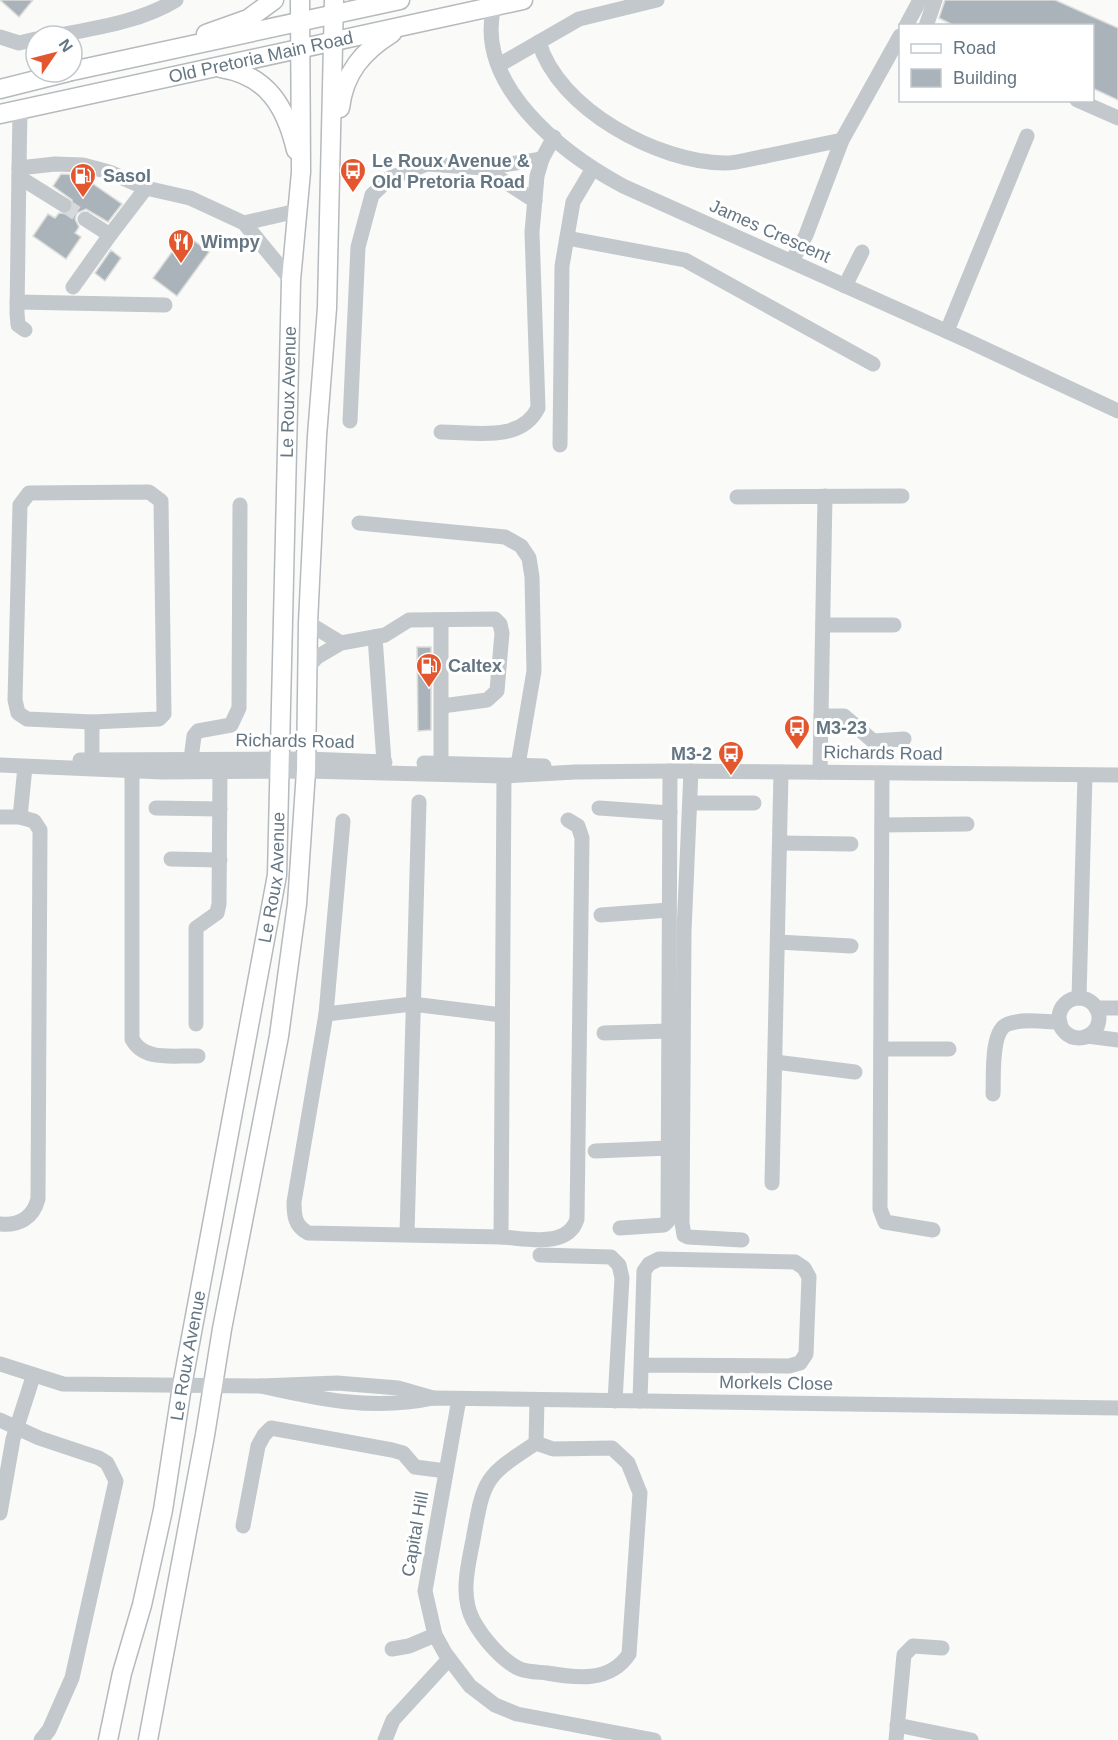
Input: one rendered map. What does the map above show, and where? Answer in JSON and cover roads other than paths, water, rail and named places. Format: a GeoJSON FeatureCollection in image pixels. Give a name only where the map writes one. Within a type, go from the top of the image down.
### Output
{"type":"FeatureCollection","features":[{"type":"Feature","properties":{"kind":"main road"},"geometry":{"type":"LineString","coordinates":[[121,61],[248,19],[274,0]]}},
{"type":"Feature","properties":{"kind":"main road","name":"Le Roux Avenue"},"geometry":{"type":"LineString","coordinates":[[108,1740],[122,1673],[138,1621],[159,1527],[182,1386],[272,903],[279,846],[291,280],[301,172],[302,22],[300,0]]}},
{"type":"Feature","properties":{"kind":"main road","name":"Old Pretoria Main Road"},"geometry":{"type":"LineString","coordinates":[[84,69],[302,22],[334,7],[400,0]]}},
{"type":"Feature","properties":{"kind":"main road","name":"Old Pretoria Main Road"},"geometry":{"type":"LineString","coordinates":[[0,114],[523,0]]}},
{"type":"Feature","properties":{"kind":"main road","name":"Le Roux Avenue"},"geometry":{"type":"LineString","coordinates":[[148,1740],[214,1386],[222,1329],[258,1155],[286,994],[297,904],[307,765],[308,623],[317,436],[327,308],[334,7]]}},
{"type":"Feature","properties":{"kind":"main road"},"geometry":{"type":"LineString","coordinates":[[331,129],[340,108],[345,81],[365,53],[397,30],[437,18]]}},
{"type":"Feature","properties":{"kind":"main road"},"geometry":{"type":"LineString","coordinates":[[214,67],[243,73],[260,83],[275,99],[290,129],[301,172]]}},
{"type":"Feature","properties":{"kind":"main road","name":"Old Pretoria Main Road"},"geometry":{"type":"LineString","coordinates":[[0,89],[24,83]]}},
{"type":"Feature","properties":{"kind":"street"},"geometry":{"type":"LineString","coordinates":[[84,30],[155,12],[176,0]]}},
{"type":"Feature","properties":{"kind":"street"},"geometry":{"type":"LineString","coordinates":[[499,65],[579,19],[657,0]]}},
{"type":"Feature","properties":{"kind":"street"},"geometry":{"type":"LineString","coordinates":[[907,24],[920,0]]}},
{"type":"Feature","properties":{"kind":"street"},"geometry":{"type":"LineString","coordinates":[[927,24],[935,0]]}},
{"type":"Feature","properties":{"kind":"street","name":"James Crescent"},"geometry":{"type":"LineString","coordinates":[[494,6],[490,38],[499,65],[512,92],[554,138],[592,170],[633,191],[947,331],[1118,411]]}},
{"type":"Feature","properties":{"kind":"street"},"geometry":{"type":"LineString","coordinates":[[0,37],[19,43],[24,42]]}},
{"type":"Feature","properties":{"kind":"street"},"geometry":{"type":"LineString","coordinates":[[792,261],[806,235],[842,140],[899,38]]}},
{"type":"Feature","properties":{"kind":"street"},"geometry":{"type":"LineString","coordinates":[[539,42],[544,58],[564,85],[588,109],[614,127],[654,148],[699,163],[729,163],[842,140]]}},
{"type":"Feature","properties":{"kind":"street"},"geometry":{"type":"LineString","coordinates":[[1082,102],[1118,118]]}},
{"type":"Feature","properties":{"kind":"street"},"geometry":{"type":"LineString","coordinates":[[21,110],[17,302],[18,325],[25,330]]}},
{"type":"Feature","properties":{"kind":"street"},"geometry":{"type":"LineString","coordinates":[[947,331],[1027,136]]}},
{"type":"Feature","properties":{"kind":"street"},"geometry":{"type":"LineString","coordinates":[[441,432],[507,432],[521,428],[532,420],[538,408],[532,232],[542,159],[554,138]]}},
{"type":"Feature","properties":{"kind":"street"},"geometry":{"type":"LineString","coordinates":[[350,421],[358,247],[372,195],[390,178],[427,164],[484,168],[542,159]]}},
{"type":"Feature","properties":{"kind":"street"},"geometry":{"type":"LineString","coordinates":[[19,173],[55,164],[83,165],[109,172],[146,188],[190,198],[244,223],[291,280]]}},
{"type":"Feature","properties":{"kind":"street"},"geometry":{"type":"LineString","coordinates":[[484,168],[535,201]]}},
{"type":"Feature","properties":{"kind":"street"},"geometry":{"type":"LineString","coordinates":[[560,445],[562,266],[573,202],[592,170]]}},
{"type":"Feature","properties":{"kind":"street"},"geometry":{"type":"LineString","coordinates":[[19,173],[64,205]]}},
{"type":"Feature","properties":{"kind":"street"},"geometry":{"type":"LineString","coordinates":[[73,287],[146,188]]}},
{"type":"Feature","properties":{"kind":"street"},"geometry":{"type":"LineString","coordinates":[[244,223],[297,211]]}},
{"type":"Feature","properties":{"kind":"street"},"geometry":{"type":"LineString","coordinates":[[85,219],[110,235]]}},
{"type":"Feature","properties":{"kind":"street"},"geometry":{"type":"LineString","coordinates":[[567,238],[685,260],[873,364]]}},
{"type":"Feature","properties":{"kind":"street"},"geometry":{"type":"LineString","coordinates":[[845,286],[862,252]]}},
{"type":"Feature","properties":{"kind":"street"},"geometry":{"type":"LineString","coordinates":[[17,302],[165,306]]}},
{"type":"Feature","properties":{"kind":"street"},"geometry":{"type":"LineString","coordinates":[[148,492],[161,501],[164,714],[159,718],[92,722],[27,719],[18,713],[15,700],[20,505],[29,493],[148,492]]}},
{"type":"Feature","properties":{"kind":"street"},"geometry":{"type":"LineString","coordinates":[[820,772],[825,496]]}},
{"type":"Feature","properties":{"kind":"street"},"geometry":{"type":"LineString","coordinates":[[737,497],[902,496]]}},
{"type":"Feature","properties":{"kind":"street"},"geometry":{"type":"LineString","coordinates":[[191,759],[194,736],[198,731],[231,725],[239,708],[240,505]]}},
{"type":"Feature","properties":{"kind":"street"},"geometry":{"type":"LineString","coordinates":[[359,523],[505,537],[521,546],[529,558],[532,577],[534,671],[518,765]]}},
{"type":"Feature","properties":{"kind":"street"},"geometry":{"type":"LineString","coordinates":[[308,667],[317,657],[341,643],[385,635],[409,620],[488,617],[500,624],[502,633],[499,686],[494,695],[487,700],[442,706]]}},
{"type":"Feature","properties":{"kind":"street"},"geometry":{"type":"LineString","coordinates":[[441,620],[441,768]]}},
{"type":"Feature","properties":{"kind":"street"},"geometry":{"type":"LineString","coordinates":[[308,623],[341,643]]}},
{"type":"Feature","properties":{"kind":"street"},"geometry":{"type":"LineString","coordinates":[[823,625],[894,625]]}},
{"type":"Feature","properties":{"kind":"street"},"geometry":{"type":"LineString","coordinates":[[375,637],[384,762]]}},
{"type":"Feature","properties":{"kind":"street"},"geometry":{"type":"LineString","coordinates":[[821,716],[844,716],[873,741],[904,739]]}},
{"type":"Feature","properties":{"kind":"street"},"geometry":{"type":"LineString","coordinates":[[92,722],[92,759]]}},
{"type":"Feature","properties":{"kind":"street","name":"Richards Road"},"geometry":{"type":"LineString","coordinates":[[13,766],[92,759],[191,759],[280,766]]}},
{"type":"Feature","properties":{"kind":"street","name":"Richards Road"},"geometry":{"type":"LineString","coordinates":[[13,766],[220,772],[280,766],[384,762],[504,776],[575,772],[670,771],[1118,775]]}},
{"type":"Feature","properties":{"kind":"street","name":"Richards Road"},"geometry":{"type":"LineString","coordinates":[[307,765],[441,768],[518,765],[553,767],[575,772]]}},
{"type":"Feature","properties":{"kind":"street"},"geometry":{"type":"LineString","coordinates":[[13,766],[20,817]]}},
{"type":"Feature","properties":{"kind":"street"},"geometry":{"type":"LineString","coordinates":[[132,770],[132,1039],[138,1050],[146,1054],[198,1056]]}},
{"type":"Feature","properties":{"kind":"street"},"geometry":{"type":"LineString","coordinates":[[620,1228],[664,1225],[668,1221],[670,771]]}},
{"type":"Feature","properties":{"kind":"street"},"geometry":{"type":"LineString","coordinates":[[691,771],[684,930],[681,1223],[684,1235],[688,1237],[742,1240]]}},
{"type":"Feature","properties":{"kind":"street"},"geometry":{"type":"LineString","coordinates":[[196,1024],[194,936],[200,922],[217,913],[219,904],[220,772]]}},
{"type":"Feature","properties":{"kind":"street"},"geometry":{"type":"LineString","coordinates":[[772,1183],[781,772]]}},
{"type":"Feature","properties":{"kind":"street"},"geometry":{"type":"LineString","coordinates":[[882,773],[881,1216],[885,1222],[933,1230]]}},
{"type":"Feature","properties":{"kind":"street"},"geometry":{"type":"LineString","coordinates":[[1079,998],[1085,775]]}},
{"type":"Feature","properties":{"kind":"street"},"geometry":{"type":"LineString","coordinates":[[501,1237],[504,776]]}},
{"type":"Feature","properties":{"kind":"street"},"geometry":{"type":"LineString","coordinates":[[407,1234],[419,802]]}},
{"type":"Feature","properties":{"kind":"street"},"geometry":{"type":"LineString","coordinates":[[691,803],[754,803]]}},
{"type":"Feature","properties":{"kind":"street"},"geometry":{"type":"LineString","coordinates":[[156,808],[220,809]]}},
{"type":"Feature","properties":{"kind":"street"},"geometry":{"type":"LineString","coordinates":[[599,808],[670,813]]}},
{"type":"Feature","properties":{"kind":"street"},"geometry":{"type":"LineString","coordinates":[[0,817],[20,817],[34,821],[40,830],[38,1199],[36,1208],[25,1220],[0,1224]]}},
{"type":"Feature","properties":{"kind":"street"},"geometry":{"type":"LineString","coordinates":[[343,821],[326,1014],[294,1202],[294,1218],[299,1227],[308,1233],[555,1239],[571,1230],[577,1219],[582,838],[578,826],[568,820]]}},
{"type":"Feature","properties":{"kind":"street"},"geometry":{"type":"LineString","coordinates":[[882,825],[967,824]]}},
{"type":"Feature","properties":{"kind":"street"},"geometry":{"type":"LineString","coordinates":[[781,843],[851,844]]}},
{"type":"Feature","properties":{"kind":"street"},"geometry":{"type":"LineString","coordinates":[[171,860],[220,860]]}},
{"type":"Feature","properties":{"kind":"street"},"geometry":{"type":"LineString","coordinates":[[601,915],[669,910]]}},
{"type":"Feature","properties":{"kind":"street"},"geometry":{"type":"LineString","coordinates":[[778,942],[851,946]]}},
{"type":"Feature","properties":{"kind":"street"},"geometry":{"type":"LineString","coordinates":[[1087,1036],[1093,1033],[1099,1021],[1096,1008],[1091,1002],[1079,998],[1066,1003],[1060,1015],[1060,1022],[1067,1034],[1073,1037],[1087,1036],[1118,1040]]}},
{"type":"Feature","properties":{"kind":"street"},"geometry":{"type":"LineString","coordinates":[[326,1014],[412,1004],[502,1015]]}},
{"type":"Feature","properties":{"kind":"street"},"geometry":{"type":"LineString","coordinates":[[1096,1008],[1118,1008]]}},
{"type":"Feature","properties":{"kind":"street"},"geometry":{"type":"LineString","coordinates":[[993,1094],[996,1039],[1000,1030],[1007,1024],[1060,1022]]}},
{"type":"Feature","properties":{"kind":"street"},"geometry":{"type":"LineString","coordinates":[[604,1033],[669,1031]]}},
{"type":"Feature","properties":{"kind":"street"},"geometry":{"type":"LineString","coordinates":[[881,1049],[949,1049]]}},
{"type":"Feature","properties":{"kind":"street"},"geometry":{"type":"LineString","coordinates":[[775,1062],[855,1072]]}},
{"type":"Feature","properties":{"kind":"street"},"geometry":{"type":"LineString","coordinates":[[596,1151],[669,1148]]}},
{"type":"Feature","properties":{"kind":"street"},"geometry":{"type":"LineString","coordinates":[[540,1255],[611,1257],[619,1265],[622,1278],[615,1401]]}},
{"type":"Feature","properties":{"kind":"street"},"geometry":{"type":"LineString","coordinates":[[640,1401],[641,1365],[644,1271],[649,1263],[659,1259],[795,1262],[804,1268],[809,1277],[807,1354],[800,1363],[789,1366],[641,1365]]}},
{"type":"Feature","properties":{"kind":"street","name":"Morkels Close"},"geometry":{"type":"LineString","coordinates":[[0,1364],[33,1377],[63,1384],[182,1386],[364,1384],[415,1391],[433,1398],[459,1399],[1118,1408]]}},
{"type":"Feature","properties":{"kind":"street"},"geometry":{"type":"LineString","coordinates":[[0,1513],[10,1435],[33,1377]]}},
{"type":"Feature","properties":{"kind":"street","name":"Capital Hill"},"geometry":{"type":"LineString","coordinates":[[459,1399],[425,1591],[435,1635],[449,1659],[470,1686],[495,1705],[517,1714],[654,1740]]}},
{"type":"Feature","properties":{"kind":"street"},"geometry":{"type":"LineString","coordinates":[[536,1443],[537,1400]]}},
{"type":"Feature","properties":{"kind":"street"},"geometry":{"type":"LineString","coordinates":[[0,1420],[10,1435],[99,1458],[107,1463],[116,1481],[72,1678],[49,1730],[41,1740]]}},
{"type":"Feature","properties":{"kind":"street"},"geometry":{"type":"LineString","coordinates":[[243,1526],[258,1446],[264,1434],[271,1428],[392,1450],[403,1453],[415,1467],[446,1471]]}},
{"type":"Feature","properties":{"kind":"street"},"geometry":{"type":"LineString","coordinates":[[536,1443],[553,1449],[612,1448],[628,1463],[640,1493],[629,1654],[615,1669],[599,1676],[581,1679],[520,1669],[506,1660],[472,1619],[465,1586],[480,1503],[488,1479],[502,1465],[536,1443]]}},
{"type":"Feature","properties":{"kind":"street"},"geometry":{"type":"LineString","coordinates":[[392,1649],[409,1646],[435,1635]]}},
{"type":"Feature","properties":{"kind":"street"},"geometry":{"type":"LineString","coordinates":[[942,1648],[913,1646],[904,1655],[897,1733],[971,1740]]}},
{"type":"Feature","properties":{"kind":"street"},"geometry":{"type":"LineString","coordinates":[[385,1740],[393,1720],[449,1659]]}},
{"type":"Feature","properties":{"kind":"tunnel"},"geometry":{"type":"LineString","coordinates":[[64,205],[85,219]]}},
{"type":"Feature","properties":{"kind":"place","name":"Le Roux Avenue & Old Pretoria Road"},"geometry":{"type":"Point","coordinates":[353,194]}},
{"type":"Feature","properties":{"kind":"place","name":"Sasol"},"geometry":{"type":"Point","coordinates":[83,199]}},
{"type":"Feature","properties":{"kind":"place","name":"Wimpy"},"geometry":{"type":"Point","coordinates":[181,265]}},
{"type":"Feature","properties":{"kind":"place","name":"Caltex"},"geometry":{"type":"Point","coordinates":[429,689]}},
{"type":"Feature","properties":{"kind":"place","name":"M3-23"},"geometry":{"type":"Point","coordinates":[797,751]}},
{"type":"Feature","properties":{"kind":"place","name":"M3-2"},"geometry":{"type":"Point","coordinates":[731,777]}}]}
